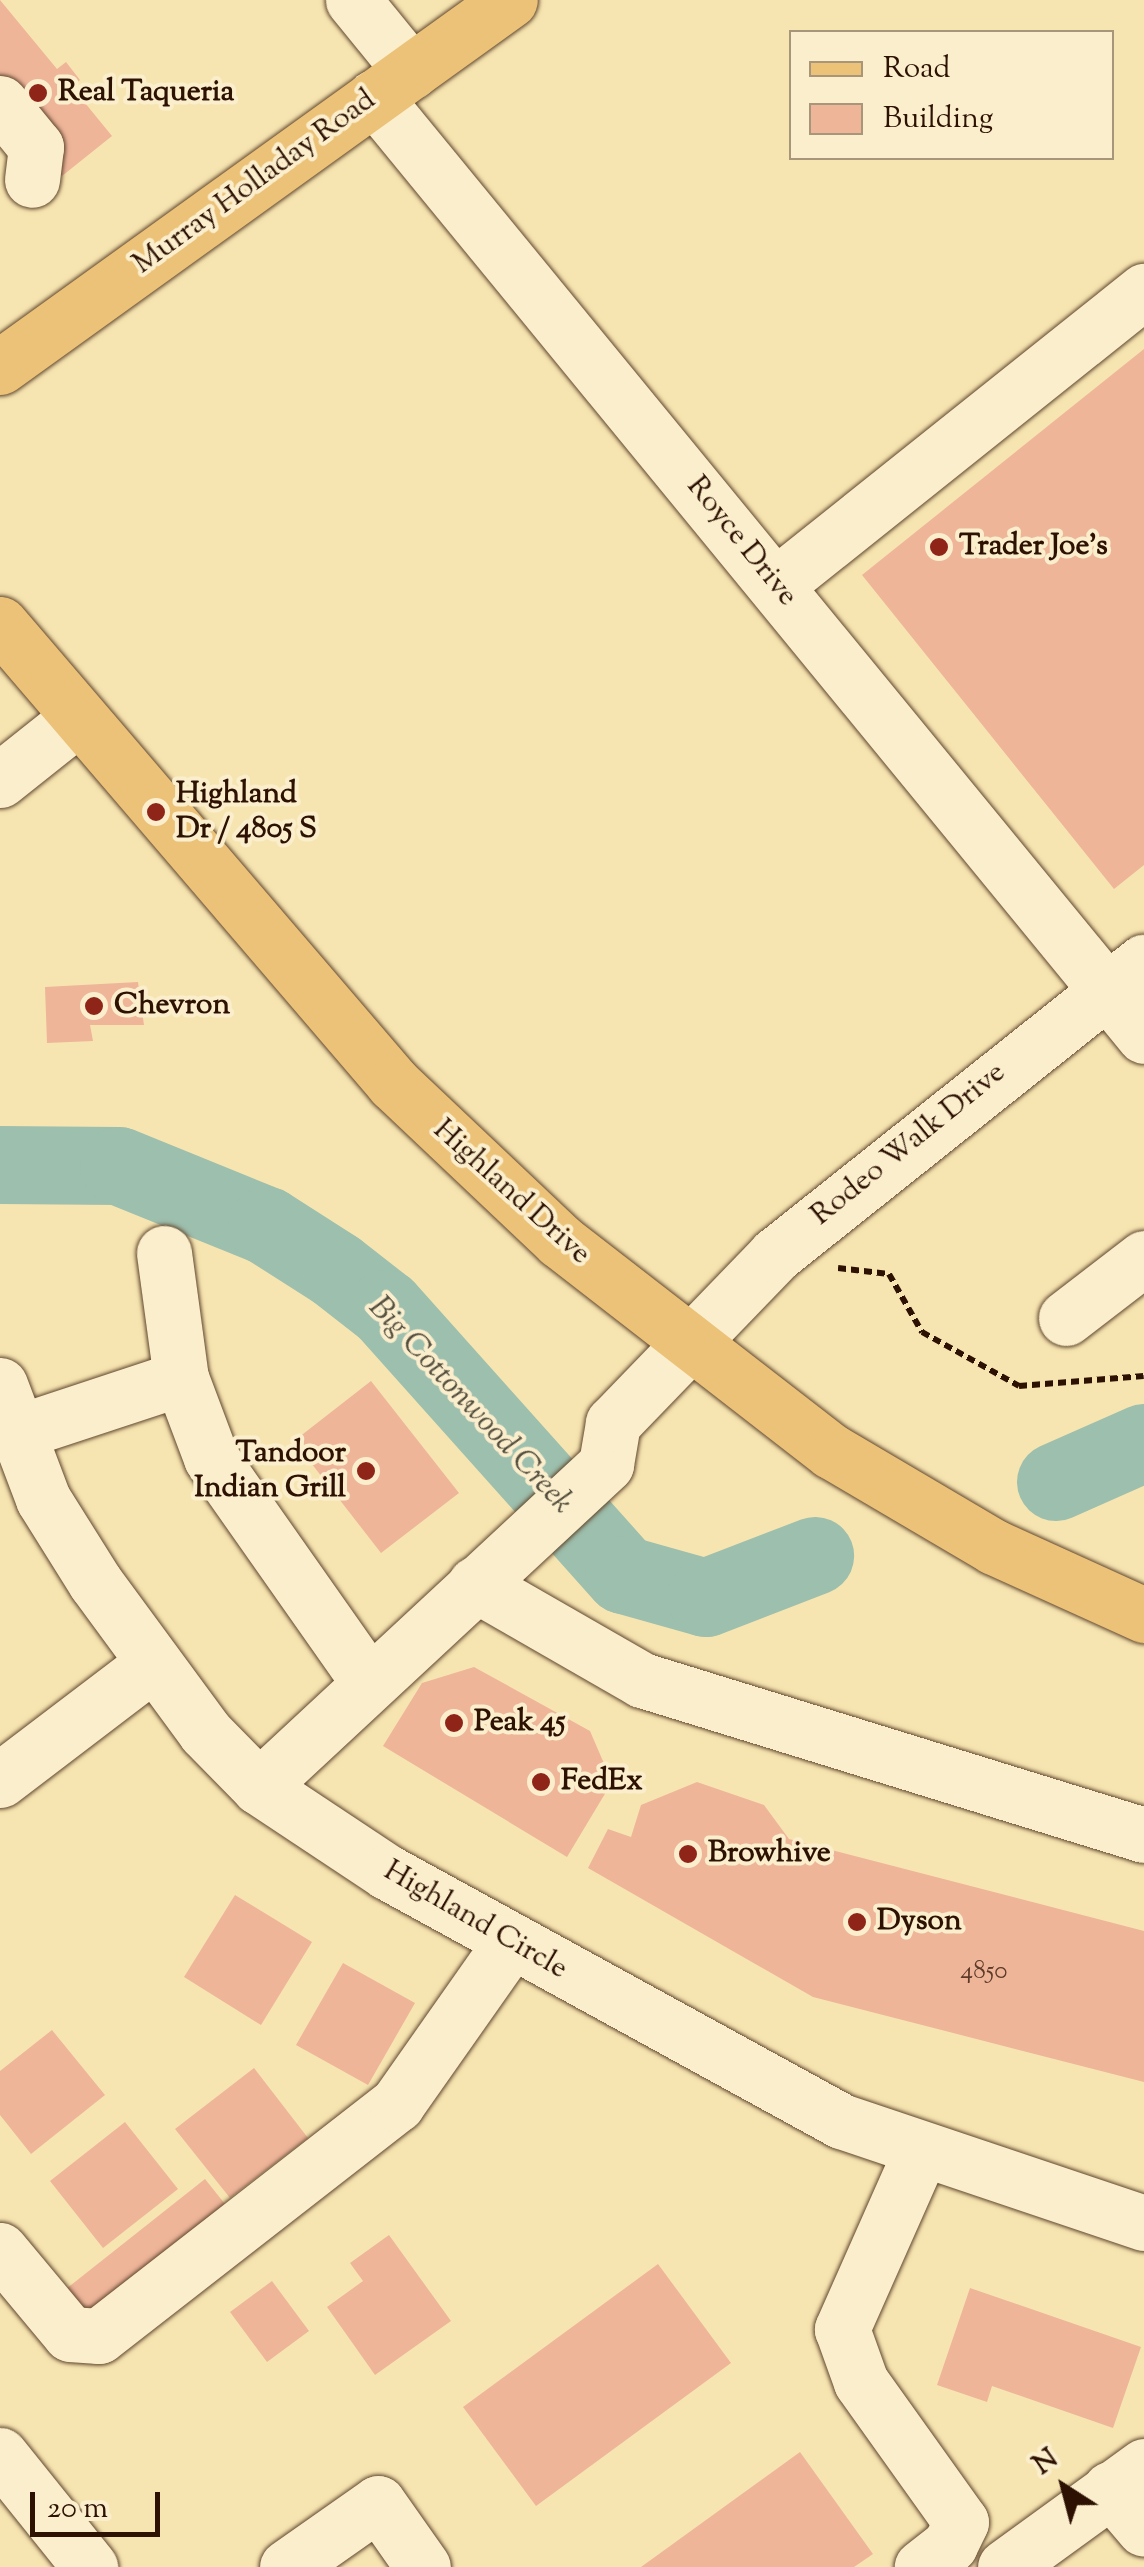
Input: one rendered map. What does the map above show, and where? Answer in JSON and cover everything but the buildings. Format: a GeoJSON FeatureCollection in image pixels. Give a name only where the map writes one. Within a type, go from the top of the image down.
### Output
{"type":"FeatureCollection","features":[{"type":"Feature","properties":{"kind":"main road","name":"Murray Holladay Road"},"geometry":{"type":"LineString","coordinates":[[0,366],[510,0]]}},
{"type":"Feature","properties":{"kind":"main road","name":"Highland Drive"},"geometry":{"type":"LineString","coordinates":[[0,624],[394,1084],[688,1345],[914,1503],[1144,1615]]}},
{"type":"Feature","properties":{"kind":"street","name":"Royce Drive"},"geometry":{"type":"LineString","coordinates":[[353,0],[392,84],[777,584],[1125,975],[1144,1036]]}},
{"type":"Feature","properties":{"kind":"street"},"geometry":{"type":"LineString","coordinates":[[0,103],[36,147],[32,180]]}},
{"type":"Feature","properties":{"kind":"street"},"geometry":{"type":"LineString","coordinates":[[777,584],[1144,291]]}},
{"type":"Feature","properties":{"kind":"street"},"geometry":{"type":"LineString","coordinates":[[0,780],[78,718]]}},
{"type":"Feature","properties":{"kind":"street","name":"Rodeo Walk Drive"},"geometry":{"type":"LineString","coordinates":[[475,1584],[542,1527],[606,1464],[612,1423],[775,1255],[1125,975]]}},
{"type":"Feature","properties":{"kind":"street"},"geometry":{"type":"LineString","coordinates":[[164,1253],[180,1378],[211,1458],[370,1683]]}},
{"type":"Feature","properties":{"kind":"street"},"geometry":{"type":"LineString","coordinates":[[1066,1318],[1144,1258]]}},
{"type":"Feature","properties":{"kind":"street"},"geometry":{"type":"LineString","coordinates":[[8,1409],[180,1378]]}},
{"type":"Feature","properties":{"kind":"street","name":"Highland Circle"},"geometry":{"type":"LineString","coordinates":[[8,1409],[43,1498],[152,1664],[259,1787],[511,1942],[769,2086],[920,2153],[1144,2223]]}},
{"type":"Feature","properties":{"kind":"street"},"geometry":{"type":"LineString","coordinates":[[259,1787],[475,1584],[642,1680],[1144,1835]]}},
{"type":"Feature","properties":{"kind":"street"},"geometry":{"type":"LineString","coordinates":[[0,1780],[152,1664]]}},
{"type":"Feature","properties":{"kind":"street"},"geometry":{"type":"LineString","coordinates":[[0,2250],[70,2334],[99,2336],[397,2104],[511,1942]]}},
{"type":"Feature","properties":{"kind":"street"},"geometry":{"type":"LineString","coordinates":[[920,2153],[842,2329],[860,2382],[961,2522],[950,2545],[922,2567]]}},
{"type":"Feature","properties":{"kind":"street"},"geometry":{"type":"LineString","coordinates":[[0,2455],[90,2567]]}},
{"type":"Feature","properties":{"kind":"street"},"geometry":{"type":"LineString","coordinates":[[1005,2567],[1133,2494]]}},
{"type":"Feature","properties":{"kind":"street"},"geometry":{"type":"LineString","coordinates":[[287,2567],[378,2504],[423,2567]]}},
{"type":"Feature","properties":{"kind":"path"},"geometry":{"type":"LineString","coordinates":[[834,1268],[888,1274],[907,1319],[1002,1380],[1044,1388],[1144,1376]]}},
{"type":"Feature","properties":{"kind":"waterway","name":"Big Cottonwood Creek"},"geometry":{"type":"LineString","coordinates":[[0,1165],[119,1166],[267,1226],[336,1270],[386,1309],[624,1575],[706,1598],[815,1556]]}},
{"type":"Feature","properties":{"kind":"waterway","name":"Big Cottonwood Creek"},"geometry":{"type":"LineString","coordinates":[[1056,1482],[1144,1443]]}},
{"type":"Feature","properties":{"kind":"place","name":"Real Taqueria"},"geometry":{"type":"Point","coordinates":[38,93]}},
{"type":"Feature","properties":{"kind":"place","name":"Trader Joe's"},"geometry":{"type":"Point","coordinates":[939,547]}},
{"type":"Feature","properties":{"kind":"place","name":"Highland Dr / 4805 S"},"geometry":{"type":"Point","coordinates":[156,812]}},
{"type":"Feature","properties":{"kind":"place","name":"Chevron"},"geometry":{"type":"Point","coordinates":[94,1006]}},
{"type":"Feature","properties":{"kind":"place","name":"Tandoor Indian Grill"},"geometry":{"type":"Point","coordinates":[366,1471]}},
{"type":"Feature","properties":{"kind":"place","name":"Peak 45"},"geometry":{"type":"Point","coordinates":[454,1723]}},
{"type":"Feature","properties":{"kind":"place","name":"FedEx"},"geometry":{"type":"Point","coordinates":[541,1782]}},
{"type":"Feature","properties":{"kind":"place","name":"Browhive"},"geometry":{"type":"Point","coordinates":[688,1854]}},
{"type":"Feature","properties":{"kind":"place","name":"Dyson"},"geometry":{"type":"Point","coordinates":[857,1922]}}]}
